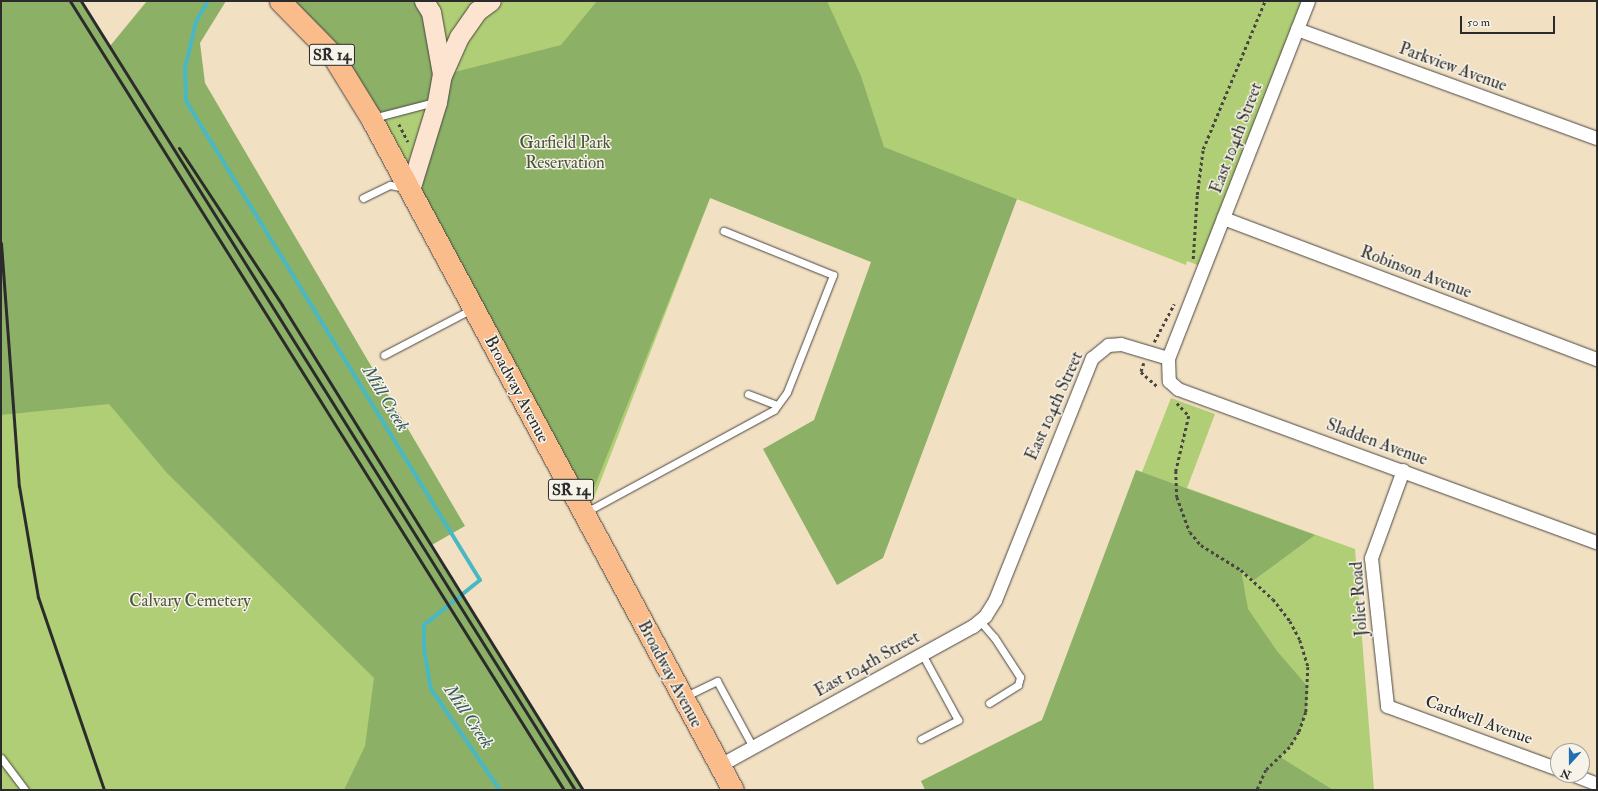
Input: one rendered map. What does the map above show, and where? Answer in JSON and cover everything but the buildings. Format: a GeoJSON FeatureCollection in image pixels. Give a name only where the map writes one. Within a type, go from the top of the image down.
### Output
{"type":"FeatureCollection","features":[{"type":"Feature","properties":{"kind":"main road","name":"Broadway Avenue"},"geometry":{"type":"LineString","coordinates":[[280,1],[331,53],[371,118],[733,790]]}},
{"type":"Feature","properties":{"kind":"street"},"geometry":{"type":"LineString","coordinates":[[424,1],[431,12],[442,75]]}},
{"type":"Feature","properties":{"kind":"street"},"geometry":{"type":"LineString","coordinates":[[410,190],[437,102],[442,75],[459,37],[477,11],[491,1]]}},
{"type":"Feature","properties":{"kind":"street","name":"East 104th Street"},"geometry":{"type":"LineString","coordinates":[[720,765],[922,654],[980,620],[995,600],[1092,358],[1108,345],[1122,344],[1168,358],[1308,1]]}},
{"type":"Feature","properties":{"kind":"street","name":"Parkview Avenue"},"geometry":{"type":"LineString","coordinates":[[1297,29],[1597,138]]}},
{"type":"Feature","properties":{"kind":"street","name":"Robinson Avenue"},"geometry":{"type":"LineString","coordinates":[[1223,218],[1597,359]]}},
{"type":"Feature","properties":{"kind":"street","name":"Sladden Avenue"},"geometry":{"type":"LineString","coordinates":[[1168,358],[1167,373],[1169,381],[1178,389],[1597,542]]}},
{"type":"Feature","properties":{"kind":"street","name":"Joliet Road"},"geometry":{"type":"LineString","coordinates":[[1387,706],[1371,558],[1403,470]]}},
{"type":"Feature","properties":{"kind":"street","name":"Cardwell Avenue"},"geometry":{"type":"LineString","coordinates":[[1387,706],[1550,766]]}},
{"type":"Feature","properties":{"kind":"lane"},"geometry":{"type":"LineString","coordinates":[[371,118],[437,102]]}},
{"type":"Feature","properties":{"kind":"lane"},"geometry":{"type":"LineString","coordinates":[[363,198],[390,184],[410,190]]}},
{"type":"Feature","properties":{"kind":"lane"},"geometry":{"type":"LineString","coordinates":[[584,513],[774,410],[787,392],[833,275],[724,231]]}},
{"type":"Feature","properties":{"kind":"lane"},"geometry":{"type":"LineString","coordinates":[[384,355],[474,308]]}},
{"type":"Feature","properties":{"kind":"lane"},"geometry":{"type":"LineString","coordinates":[[748,394],[777,405]]}},
{"type":"Feature","properties":{"kind":"lane"},"geometry":{"type":"LineString","coordinates":[[980,620],[994,637],[1020,677],[1018,685],[989,703]]}},
{"type":"Feature","properties":{"kind":"lane"},"geometry":{"type":"LineString","coordinates":[[921,739],[958,720],[922,654]]}},
{"type":"Feature","properties":{"kind":"lane"},"geometry":{"type":"LineString","coordinates":[[683,698],[717,681],[752,747]]}},
{"type":"Feature","properties":{"kind":"lane"},"geometry":{"type":"LineString","coordinates":[[1,758],[25,790]]}},
{"type":"Feature","properties":{"kind":"path"},"geometry":{"type":"LineString","coordinates":[[1191,266],[1197,195],[1203,148],[1265,1]]}},
{"type":"Feature","properties":{"kind":"path"},"geometry":{"type":"LineString","coordinates":[[399,124],[412,148]]}},
{"type":"Feature","properties":{"kind":"path"},"geometry":{"type":"LineString","coordinates":[[1154,341],[1176,300]]}},
{"type":"Feature","properties":{"kind":"path"},"geometry":{"type":"LineString","coordinates":[[1146,360],[1140,372],[1161,389]]}},
{"type":"Feature","properties":{"kind":"path"},"geometry":{"type":"LineString","coordinates":[[1171,397],[1189,416],[1176,471],[1177,497],[1190,532],[1201,545],[1241,570],[1273,599],[1293,628],[1308,667],[1306,712],[1299,732],[1290,747],[1266,770],[1257,790]]}},
{"type":"Feature","properties":{"kind":"green space","name":"Calvary Cemetery"},"geometry":{"type":"Polygon","coordinates":[[[1,1],[25,1],[535,790],[1,790],[1,1]]]}},
{"type":"Feature","properties":{"kind":"green space"},"geometry":{"type":"Polygon","coordinates":[[[1,1],[82,1],[110,46],[147,1],[226,1],[200,43],[205,83],[465,526],[430,546],[583,790],[344,790],[365,746],[374,678],[167,473],[109,404],[1,415],[1,1]]]}},
{"type":"Feature","properties":{"kind":"green space","name":"Garfield Park Reservation"},"geometry":{"type":"Polygon","coordinates":[[[280,1],[1308,1],[1203,267],[1187,261],[1186,265],[750,95],[587,516],[347,69],[280,1]]]}},
{"type":"Feature","properties":{"kind":"green space"},"geometry":{"type":"Polygon","coordinates":[[[280,1],[424,1],[443,75],[561,45],[597,1],[827,1],[861,76],[884,147],[1017,199],[883,558],[837,585],[763,449],[814,420],[871,262],[710,198],[584,513],[410,190],[437,102],[371,118],[280,1]]]}},
{"type":"Feature","properties":{"kind":"green space"},"geometry":{"type":"Polygon","coordinates":[[[1171,398],[1215,414],[1187,488],[1355,549],[1374,790],[1030,790],[1142,472],[1171,398]]]}},
{"type":"Feature","properties":{"kind":"green space"},"geometry":{"type":"Polygon","coordinates":[[[1136,470],[1315,535],[1254,580],[1241,570],[1248,609],[1277,651],[1308,687],[1306,712],[1299,732],[1290,747],[1280,757],[1333,790],[925,790],[921,781],[1042,720],[1136,470]]]}},
{"type":"Feature","properties":{"kind":"waterway","name":"Mill Creek"},"geometry":{"type":"LineString","coordinates":[[208,1],[196,22],[185,68],[186,101],[480,580],[424,625],[424,649],[431,689],[500,790]]}},
{"type":"Feature","properties":{"kind":"railway"},"geometry":{"type":"LineString","coordinates":[[70,1],[564,790]]}},
{"type":"Feature","properties":{"kind":"railway"},"geometry":{"type":"LineString","coordinates":[[81,1],[575,790]]}},
{"type":"Feature","properties":{"kind":"railway"},"geometry":{"type":"LineString","coordinates":[[179,148],[282,305],[583,790]]}},
{"type":"Feature","properties":{"kind":"railway"},"geometry":{"type":"LineString","coordinates":[[1,243],[19,486],[38,597],[104,790]]}}]}
